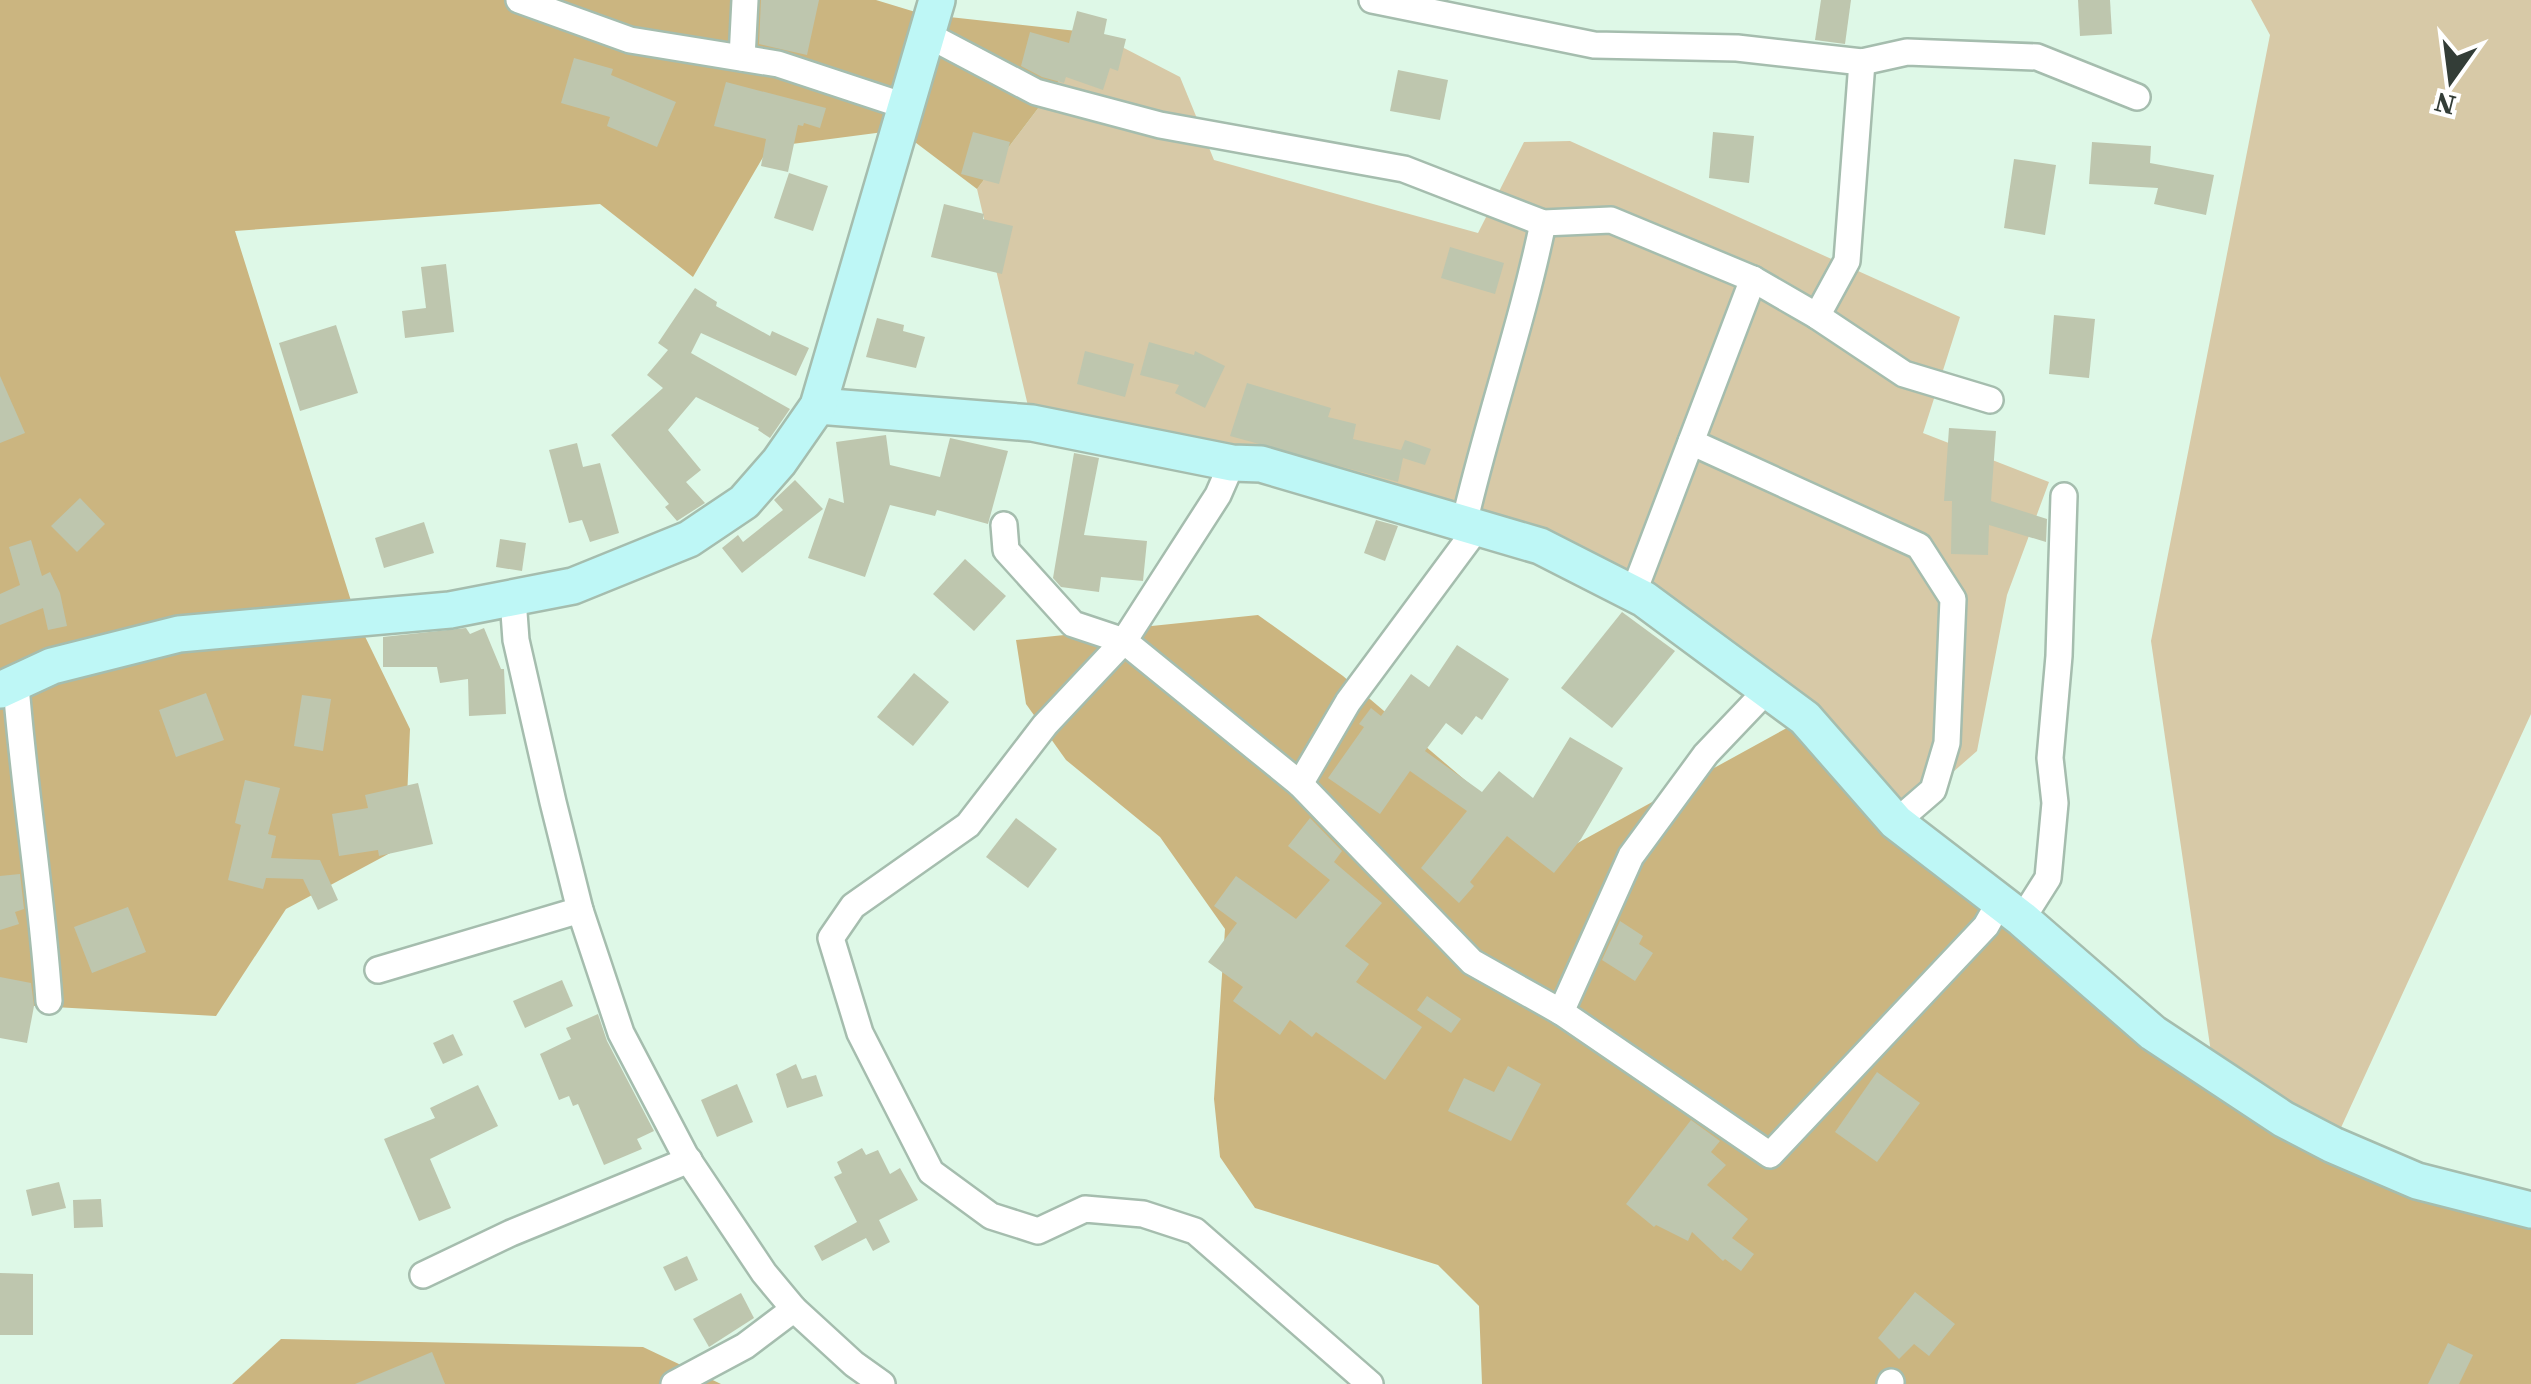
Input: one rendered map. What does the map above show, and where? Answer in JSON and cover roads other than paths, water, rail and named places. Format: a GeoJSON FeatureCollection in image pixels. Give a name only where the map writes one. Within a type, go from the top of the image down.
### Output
{"type":"FeatureCollection","features":[{"type":"Feature","properties":{"kind":"street"},"geometry":{"type":"LineString","coordinates":[[520,0],[630,40],[778,64],[905,106]]}},
{"type":"Feature","properties":{"kind":"street"},"geometry":{"type":"LineString","coordinates":[[742,58],[745,0]]}},
{"type":"Feature","properties":{"kind":"street"},"geometry":{"type":"LineString","coordinates":[[49,1001],[44,922],[8,688],[52,666],[180,634],[358,620],[513,599],[573,586],[689,538],[744,502],[779,462],[818,406],[937,0]]}},
{"type":"Feature","properties":{"kind":"street"},"geometry":{"type":"LineString","coordinates":[[1372,0],[1594,45],[1737,48],[1862,62],[1907,52],[2037,57],[2137,97]]}},
{"type":"Feature","properties":{"kind":"street"},"geometry":{"type":"LineString","coordinates":[[926,34],[1036,92],[1160,125],[1404,168],[1543,223],[1611,220],[1754,279],[1904,374],[1990,400]]}},
{"type":"Feature","properties":{"kind":"street"},"geometry":{"type":"LineString","coordinates":[[1817,316],[1848,261],[1862,62]]}},
{"type":"Feature","properties":{"kind":"street"},"geometry":{"type":"LineString","coordinates":[[1300,784],[1348,702],[1471,526],[1482,446],[1529,290],[1543,223]]}},
{"type":"Feature","properties":{"kind":"street"},"geometry":{"type":"LineString","coordinates":[[1633,594],[1754,279]]}},
{"type":"Feature","properties":{"kind":"street"},"geometry":{"type":"LineString","coordinates":[[818,406],[1032,423],[1232,463],[1261,464],[1540,546],[1633,594],[1805,718],[1896,822],[2011,911],[2153,1033],[2283,1119],[2416,1181],[2531,1210]]}},
{"type":"Feature","properties":{"kind":"street"},"geometry":{"type":"LineString","coordinates":[[1691,442],[1919,546],[1953,599],[1947,742],[1934,790],[1896,822]]}},
{"type":"Feature","properties":{"kind":"street"},"geometry":{"type":"LineString","coordinates":[[1232,463],[1218,494],[1124,641],[1045,725],[968,825],[852,906],[832,938],[860,1033],[931,1172],[991,1216],[1038,1230],[1085,1209],[1143,1214],[1195,1231],[1370,1384]]}},
{"type":"Feature","properties":{"kind":"street"},"geometry":{"type":"LineString","coordinates":[[1004,525],[1006,550],[1073,624],[1124,641],[1300,784],[1472,962],[1561,1012],[1770,1156],[1986,926],[2011,911],[2048,878],[2055,803],[2050,758],[2059,656],[2064,496]]}},
{"type":"Feature","properties":{"kind":"street"},"geometry":{"type":"LineString","coordinates":[[513,599],[516,640],[580,910],[621,1032],[689,1160],[764,1273],[794,1309],[882,1384]]}},
{"type":"Feature","properties":{"kind":"street"},"geometry":{"type":"LineString","coordinates":[[1561,1012],[1630,856],[1706,754],[1766,690]]}},
{"type":"Feature","properties":{"kind":"street"},"geometry":{"type":"LineString","coordinates":[[378,970],[580,910]]}},
{"type":"Feature","properties":{"kind":"street"},"geometry":{"type":"LineString","coordinates":[[422,1275],[512,1232],[689,1160]]}},
{"type":"Feature","properties":{"kind":"street"},"geometry":{"type":"LineString","coordinates":[[674,1384],[745,1346],[794,1309]]}}]}
